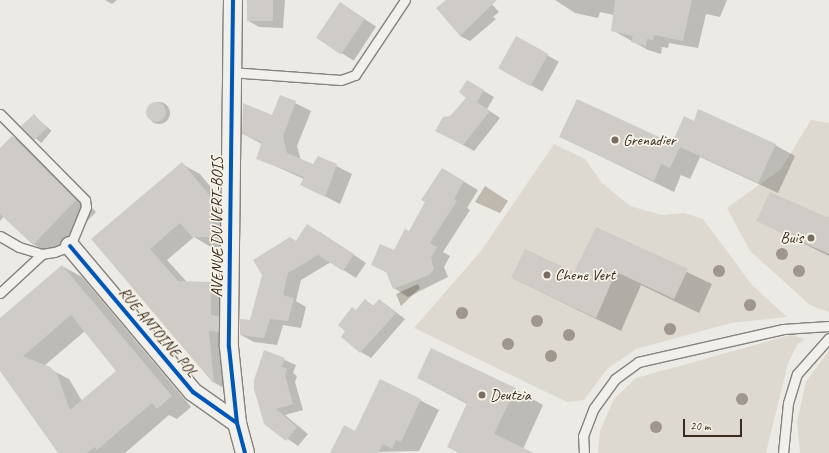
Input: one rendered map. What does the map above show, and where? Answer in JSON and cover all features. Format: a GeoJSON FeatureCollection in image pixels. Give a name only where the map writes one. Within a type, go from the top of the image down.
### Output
{"type":"FeatureCollection","features":[{"type":"Feature","properties":{"kind":"street","name":"AVENUE DU VERT-BOIS"},"geometry":{"type":"LineString","coordinates":[[233,0],[230,72],[229,347],[237,423],[245,453]]}},
{"type":"Feature","properties":{"kind":"street","name":"RUE ANTOINE POL"},"geometry":{"type":"LineString","coordinates":[[70,246],[193,392],[237,423]]}},
{"type":"Feature","properties":{"kind":"lane"},"geometry":{"type":"LineString","coordinates":[[230,72],[341,80],[355,75],[405,0]]}},
{"type":"Feature","properties":{"kind":"lane"},"geometry":{"type":"LineString","coordinates":[[0,114],[85,200],[86,207],[70,246],[42,254],[0,292]]}},
{"type":"Feature","properties":{"kind":"lane"},"geometry":{"type":"LineString","coordinates":[[0,236],[42,254]]}},
{"type":"Feature","properties":{"kind":"lane"},"geometry":{"type":"LineString","coordinates":[[584,453],[584,436],[594,408],[615,379],[638,362],[783,329],[829,326]]}},
{"type":"Feature","properties":{"kind":"lane"},"geometry":{"type":"LineString","coordinates":[[783,453],[788,403],[797,374],[829,338]]}},
{"type":"Feature","properties":{"kind":"shaded area"},"geometry":{"type":"Polygon","coordinates":[[[811,120],[829,123],[829,312],[810,305],[750,251],[727,208],[781,169],[811,120]]]}},
{"type":"Feature","properties":{"kind":"shaded area"},"geometry":{"type":"Polygon","coordinates":[[[554,144],[585,159],[602,183],[630,206],[662,215],[684,213],[703,219],[752,285],[787,317],[731,323],[636,349],[607,369],[584,400],[567,402],[414,328],[481,251],[554,144]]]}},
{"type":"Feature","properties":{"kind":"shaded area"},"geometry":{"type":"Polygon","coordinates":[[[485,186],[508,201],[500,213],[475,202],[485,186]]]}},
{"type":"Feature","properties":{"kind":"shaded area"},"geometry":{"type":"Polygon","coordinates":[[[418,284],[420,288],[401,306],[396,294],[418,284]]]}},
{"type":"Feature","properties":{"kind":"shaded area"},"geometry":{"type":"Polygon","coordinates":[[[791,335],[805,339],[797,345],[788,363],[766,453],[598,453],[600,431],[614,399],[636,378],[791,335]]]}},
{"type":"Feature","properties":{"kind":"shaded area"},"geometry":{"type":"Polygon","coordinates":[[[829,350],[829,453],[800,453],[797,422],[806,382],[829,350]]]}},
{"type":"Feature","properties":{"kind":"building"},"geometry":{"type":"Polygon","coordinates":[[[247,0],[273,0],[273,21],[247,21],[247,0]]]}},
{"type":"Feature","properties":{"kind":"building"},"geometry":{"type":"Polygon","coordinates":[[[446,0],[497,0],[460,36],[436,8],[446,0]]]}},
{"type":"Feature","properties":{"kind":"building"},"geometry":{"type":"Polygon","coordinates":[[[615,0],[692,0],[683,41],[654,35],[653,40],[647,39],[646,46],[631,42],[633,36],[611,31],[615,0]]]}},
{"type":"Feature","properties":{"kind":"building"},"geometry":{"type":"Polygon","coordinates":[[[340,2],[365,19],[341,54],[316,38],[340,2]]]}},
{"type":"Feature","properties":{"kind":"building"},"geometry":{"type":"Polygon","coordinates":[[[516,36],[548,54],[530,86],[498,68],[516,36]]]}},
{"type":"Feature","properties":{"kind":"building"},"geometry":{"type":"Polygon","coordinates":[[[467,80],[484,90],[477,102],[490,111],[463,145],[435,131],[443,117],[450,116],[466,98],[459,92],[467,80]]]}},
{"type":"Feature","properties":{"kind":"building"},"geometry":{"type":"Polygon","coordinates":[[[280,95],[296,101],[283,137],[287,153],[313,164],[318,156],[337,164],[325,197],[300,185],[304,177],[256,159],[262,142],[242,134],[243,103],[272,115],[280,95]]]}},
{"type":"Feature","properties":{"kind":"building","name":"Grenadier"},"geometry":{"type":"Polygon","coordinates":[[[577,99],[672,143],[684,116],[694,121],[698,109],[776,144],[758,183],[680,147],[670,168],[661,164],[654,181],[559,137],[577,99]]]}},
{"type":"Feature","properties":{"kind":"building"},"geometry":{"type":"Polygon","coordinates":[[[156,102],[163,105],[166,112],[163,119],[156,122],[149,119],[146,112],[149,105],[156,102]]]}},
{"type":"Feature","properties":{"kind":"building"},"geometry":{"type":"Polygon","coordinates":[[[34,114],[47,128],[34,140],[21,126],[34,114]]]}},
{"type":"Feature","properties":{"kind":"building"},"geometry":{"type":"Polygon","coordinates":[[[12,136],[76,200],[33,245],[0,214],[0,148],[12,136]]]}},
{"type":"Feature","properties":{"kind":"building"},"geometry":{"type":"Polygon","coordinates":[[[182,162],[214,201],[212,237],[192,237],[180,223],[150,249],[178,281],[211,282],[211,315],[219,316],[219,332],[209,331],[214,384],[91,239],[182,162]]]}},
{"type":"Feature","properties":{"kind":"building"},"geometry":{"type":"Polygon","coordinates":[[[442,168],[464,181],[454,199],[457,201],[430,243],[437,247],[431,258],[434,269],[429,275],[393,289],[386,272],[371,265],[380,244],[394,250],[405,229],[409,231],[425,202],[421,200],[442,168]]]}},
{"type":"Feature","properties":{"kind":"building","name":"Buis"},"geometry":{"type":"Polygon","coordinates":[[[770,192],[829,218],[829,254],[756,221],[770,192]]]}},
{"type":"Feature","properties":{"kind":"building"},"geometry":{"type":"Polygon","coordinates":[[[307,224],[354,254],[343,271],[318,255],[288,273],[283,295],[294,298],[288,321],[270,319],[264,338],[240,335],[240,319],[250,320],[262,275],[253,260],[290,237],[296,241],[307,224]]]}},
{"type":"Feature","properties":{"kind":"building","name":"Chene Vert"},"geometry":{"type":"Polygon","coordinates":[[[596,227],[688,269],[674,299],[616,272],[596,318],[511,278],[525,249],[574,272],[596,227]]]}},
{"type":"Feature","properties":{"kind":"building"},"geometry":{"type":"Polygon","coordinates":[[[62,265],[172,396],[157,409],[152,403],[97,450],[95,447],[87,453],[58,453],[0,371],[0,318],[62,265]],[[71,315],[23,356],[50,367],[57,374],[70,410],[116,371],[71,315]]]}},
{"type":"Feature","properties":{"kind":"building"},"geometry":{"type":"Polygon","coordinates":[[[365,299],[373,306],[379,299],[396,313],[360,353],[341,337],[345,331],[338,325],[352,307],[356,310],[365,299]]]}},
{"type":"Feature","properties":{"kind":"building","name":"Deutzia"},"geometry":{"type":"Polygon","coordinates":[[[431,348],[516,388],[494,434],[534,453],[460,453],[447,447],[467,403],[417,378],[431,348]]]}},
{"type":"Feature","properties":{"kind":"building"},"geometry":{"type":"Polygon","coordinates":[[[264,350],[285,358],[282,367],[287,368],[285,375],[293,404],[276,409],[297,427],[286,441],[264,424],[254,389],[254,380],[264,350]]]}},
{"type":"Feature","properties":{"kind":"building"},"geometry":{"type":"Polygon","coordinates":[[[380,379],[421,399],[401,442],[396,440],[392,449],[383,444],[378,453],[330,453],[344,425],[355,431],[380,379]]]}},
{"type":"Feature","properties":{"kind":"cycle path"},"geometry":{"type":"LineString","coordinates":[[233,0],[229,347],[237,423],[245,453]]}},
{"type":"Feature","properties":{"kind":"cycle path"},"geometry":{"type":"LineString","coordinates":[[70,246],[193,392],[237,423]]}},
{"type":"Feature","properties":{"kind":"place","name":"Grenadier"},"geometry":{"type":"Point","coordinates":[615,140]}},
{"type":"Feature","properties":{"kind":"place","name":"Buis"},"geometry":{"type":"Point","coordinates":[811,238]}},
{"type":"Feature","properties":{"kind":"place","name":"Chene Vert"},"geometry":{"type":"Point","coordinates":[547,275]}},
{"type":"Feature","properties":{"kind":"place","name":"Deutzia"},"geometry":{"type":"Point","coordinates":[482,395]}}]}
